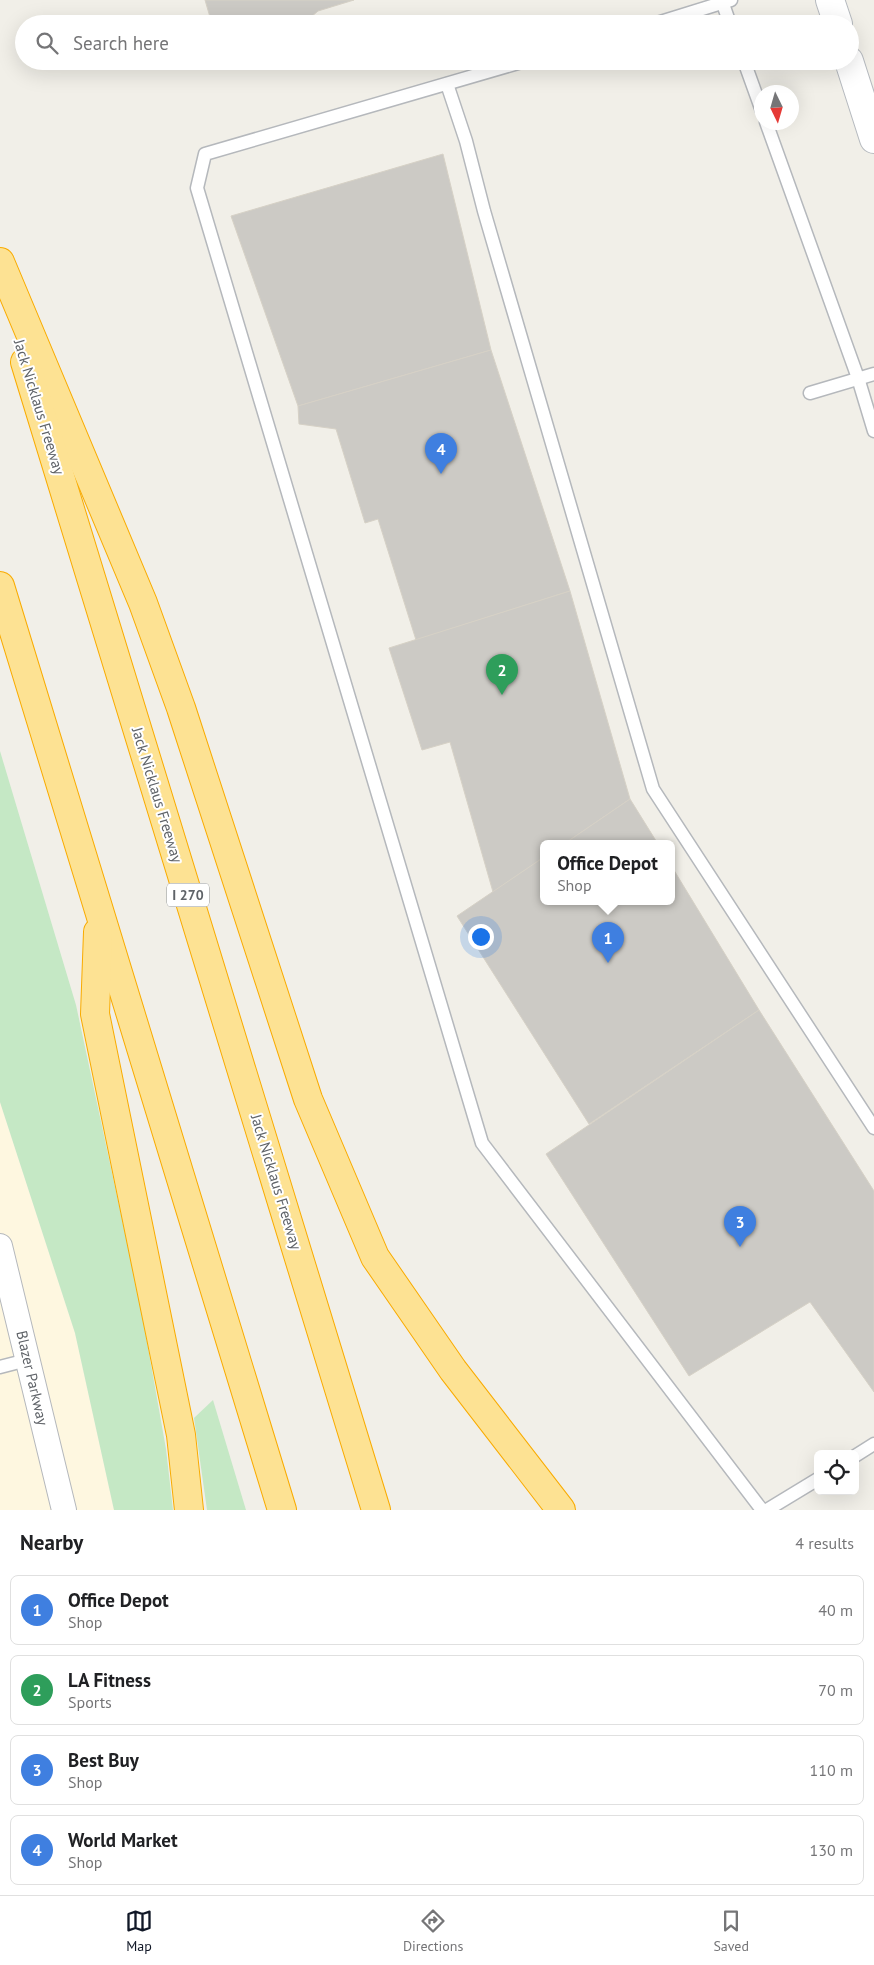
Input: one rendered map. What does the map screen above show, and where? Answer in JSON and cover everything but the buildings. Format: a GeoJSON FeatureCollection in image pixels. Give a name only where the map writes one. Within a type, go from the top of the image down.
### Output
{"type":"FeatureCollection","features":[{"type":"Feature","properties":{"kind":"highway"},"geometry":{"type":"LineString","coordinates":[[0,262],[143,603],[181,708],[308,1099],[375,1257],[453,1370],[561,1510]]}},
{"type":"Feature","properties":{"kind":"highway","name":"Jack Nicklaus Freeway"},"geometry":{"type":"LineString","coordinates":[[0,280],[376,1510]]}},
{"type":"Feature","properties":{"kind":"highway"},"geometry":{"type":"LineString","coordinates":[[0,586],[282,1510]]}},
{"type":"Feature","properties":{"kind":"highway"},"geometry":{"type":"LineString","coordinates":[[98,910],[95,1014],[181,1435],[190,1510]]}},
{"type":"Feature","properties":{"kind":"main road"},"geometry":{"type":"LineString","coordinates":[[830,0],[835,15]]}},
{"type":"Feature","properties":{"kind":"main road"},"geometry":{"type":"LineString","coordinates":[[852,70],[874,139]]}},
{"type":"Feature","properties":{"kind":"street","name":"Blazer Parkway"},"geometry":{"type":"LineString","coordinates":[[0,1246],[64,1510]]}},
{"type":"Feature","properties":{"kind":"lane"},"geometry":{"type":"LineString","coordinates":[[684,15],[727,2],[729,15]]}},
{"type":"Feature","properties":{"kind":"lane"},"geometry":{"type":"LineString","coordinates":[[494,70],[205,154],[197,188],[482,1143],[762,1510]]}},
{"type":"Feature","properties":{"kind":"lane"},"geometry":{"type":"LineString","coordinates":[[747,70],[754,89]]}},
{"type":"Feature","properties":{"kind":"lane"},"geometry":{"type":"LineString","coordinates":[[446,84],[466,141],[486,220],[653,789],[874,1128]]}},
{"type":"Feature","properties":{"kind":"lane"},"geometry":{"type":"LineString","coordinates":[[769,130],[858,378],[874,432]]}},
{"type":"Feature","properties":{"kind":"lane"},"geometry":{"type":"LineString","coordinates":[[810,393],[874,374]]}},
{"type":"Feature","properties":{"kind":"lane"},"geometry":{"type":"LineString","coordinates":[[0,1367],[27,1360]]}},
{"type":"Feature","properties":{"kind":"lane"},"geometry":{"type":"LineString","coordinates":[[859,1453],[874,1444]]}},
{"type":"Feature","properties":{"kind":"lane"},"geometry":{"type":"LineString","coordinates":[[767,1510],[814,1481]]}},
{"type":"Feature","properties":{"kind":"shaded area"},"geometry":{"type":"Polygon","coordinates":[[[0,1102],[75,1333],[114,1510],[0,1510],[0,1102]]]}},
{"type":"Feature","properties":{"kind":"green space"},"geometry":{"type":"Polygon","coordinates":[[[0,751],[76,1005],[141,1308],[166,1449],[173,1510],[114,1510],[75,1333],[0,1102],[0,751]]]}},
{"type":"Feature","properties":{"kind":"green space"},"geometry":{"type":"Polygon","coordinates":[[[213,1400],[246,1510],[207,1510],[194,1418],[213,1400]]]}},
{"type":"Feature","properties":{"kind":"place","name":"World Market"},"geometry":{"type":"Point","coordinates":[441,474]}},
{"type":"Feature","properties":{"kind":"place","name":"LA Fitness"},"geometry":{"type":"Point","coordinates":[502,695]}},
{"type":"Feature","properties":{"kind":"place","name":"Office Depot"},"geometry":{"type":"Point","coordinates":[608,963]}},
{"type":"Feature","properties":{"kind":"place","name":"Best Buy"},"geometry":{"type":"Point","coordinates":[740,1247]}}]}
